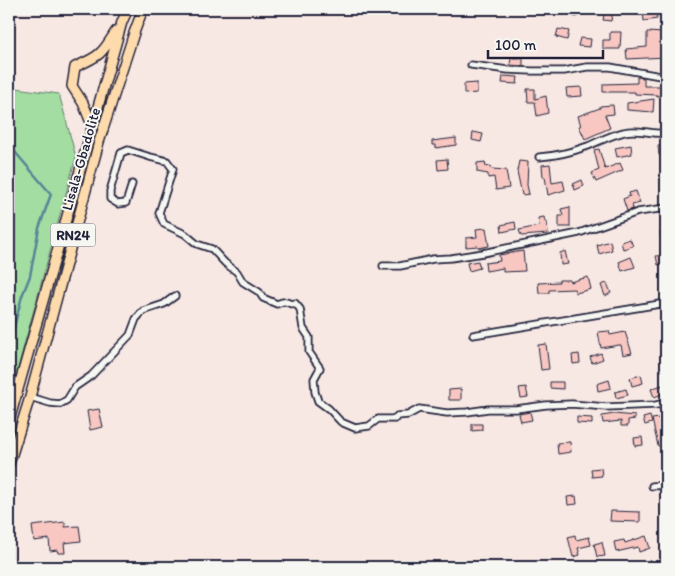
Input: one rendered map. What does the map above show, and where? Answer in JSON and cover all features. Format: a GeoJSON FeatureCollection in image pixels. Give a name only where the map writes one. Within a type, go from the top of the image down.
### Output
{"type":"FeatureCollection","features":[{"type":"Feature","properties":{"kind":"main road","name":"Lisala-Gbadolite"},"geometry":{"type":"LineString","coordinates":[[9,421],[92,125],[122,22],[128,9]]}},
{"type":"Feature","properties":{"kind":"main road","name":"Lisala-Gbadolite"},"geometry":{"type":"LineString","coordinates":[[9,464],[30,397],[99,142],[143,9]]}},
{"type":"Feature","properties":{"kind":"main road"},"geometry":{"type":"LineString","coordinates":[[92,125],[83,102],[72,86],[75,67],[104,51],[122,22]]}},
{"type":"Feature","properties":{"kind":"street"},"geometry":{"type":"LineString","coordinates":[[471,65],[516,70],[564,71],[587,67],[610,67],[666,77]]}},
{"type":"Feature","properties":{"kind":"street"},"geometry":{"type":"LineString","coordinates":[[539,158],[554,156],[632,130],[655,134],[666,133]]}},
{"type":"Feature","properties":{"kind":"street"},"geometry":{"type":"LineString","coordinates":[[132,184],[126,203],[118,204],[110,199],[110,192],[121,154],[128,150],[168,161],[173,169],[159,213],[164,224],[185,234],[197,244],[212,249],[236,272],[243,282],[259,292],[263,298],[277,304],[281,302],[295,303],[300,309],[303,328],[308,337],[309,352],[320,368],[314,379],[318,401],[329,409],[340,422],[355,428],[369,426],[378,419],[395,419],[397,416],[408,415],[419,409],[448,413],[488,409],[516,409],[546,405],[572,404],[606,407],[656,405],[666,402]]}},
{"type":"Feature","properties":{"kind":"street"},"geometry":{"type":"LineString","coordinates":[[383,266],[400,266],[432,259],[490,252],[579,233],[638,212],[666,208]]}},
{"type":"Feature","properties":{"kind":"street"},"geometry":{"type":"LineString","coordinates":[[30,397],[60,404],[67,400],[75,387],[91,376],[130,335],[136,319],[143,311],[164,304],[175,296]]}},
{"type":"Feature","properties":{"kind":"street"},"geometry":{"type":"LineString","coordinates":[[473,335],[666,303]]}},
{"type":"Feature","properties":{"kind":"street"},"geometry":{"type":"LineString","coordinates":[[652,486],[666,485]]}},
{"type":"Feature","properties":{"kind":"green space"},"geometry":{"type":"Polygon","coordinates":[[[9,87],[59,94],[76,157],[9,400],[9,87]]]}},
{"type":"Feature","properties":{"kind":"building"},"geometry":{"type":"Polygon","coordinates":[[[572,9],[579,9],[577,17],[570,15],[572,9]]]}},
{"type":"Feature","properties":{"kind":"building"},"geometry":{"type":"Polygon","coordinates":[[[605,9],[613,9],[611,21],[603,20],[605,9]]]}},
{"type":"Feature","properties":{"kind":"building"},"geometry":{"type":"Polygon","coordinates":[[[655,9],[657,19],[644,21],[643,11],[655,9]]]}},
{"type":"Feature","properties":{"kind":"building"},"geometry":{"type":"Polygon","coordinates":[[[558,29],[569,31],[567,40],[556,37],[558,29]]]}},
{"type":"Feature","properties":{"kind":"building"},"geometry":{"type":"Polygon","coordinates":[[[610,32],[621,32],[620,49],[603,49],[603,40],[610,40],[610,32]]]}},
{"type":"Feature","properties":{"kind":"building"},"geometry":{"type":"Polygon","coordinates":[[[647,32],[664,33],[663,44],[666,44],[666,57],[627,59],[626,49],[647,47],[647,32]]]}},
{"type":"Feature","properties":{"kind":"building"},"geometry":{"type":"Polygon","coordinates":[[[580,38],[591,39],[590,47],[578,46],[580,38]]]}},
{"type":"Feature","properties":{"kind":"building"},"geometry":{"type":"Polygon","coordinates":[[[511,58],[523,59],[523,66],[510,65],[511,58]]]}},
{"type":"Feature","properties":{"kind":"building"},"geometry":{"type":"Polygon","coordinates":[[[503,76],[518,77],[517,84],[502,83],[503,76]]]}},
{"type":"Feature","properties":{"kind":"building"},"geometry":{"type":"Polygon","coordinates":[[[637,77],[644,78],[644,86],[665,86],[666,95],[635,94],[635,92],[603,92],[603,84],[637,83],[637,77]]]}},
{"type":"Feature","properties":{"kind":"building"},"geometry":{"type":"Polygon","coordinates":[[[477,83],[477,93],[464,94],[464,84],[477,83]]]}},
{"type":"Feature","properties":{"kind":"building"},"geometry":{"type":"Polygon","coordinates":[[[581,87],[582,96],[567,97],[566,88],[581,87]]]}},
{"type":"Feature","properties":{"kind":"building"},"geometry":{"type":"Polygon","coordinates":[[[527,89],[535,89],[535,99],[546,96],[548,113],[537,116],[535,102],[528,102],[527,89]]]}},
{"type":"Feature","properties":{"kind":"building"},"geometry":{"type":"Polygon","coordinates":[[[654,99],[653,112],[627,110],[627,103],[654,99]]]}},
{"type":"Feature","properties":{"kind":"building"},"geometry":{"type":"Polygon","coordinates":[[[613,105],[614,114],[605,115],[610,128],[585,139],[579,126],[581,126],[578,116],[600,108],[600,106],[613,105]]]}},
{"type":"Feature","properties":{"kind":"building"},"geometry":{"type":"Polygon","coordinates":[[[473,132],[483,134],[481,142],[472,140],[473,132]]]}},
{"type":"Feature","properties":{"kind":"building"},"geometry":{"type":"Polygon","coordinates":[[[456,138],[456,145],[436,148],[436,145],[432,145],[432,141],[456,138]]]}},
{"type":"Feature","properties":{"kind":"building"},"geometry":{"type":"Polygon","coordinates":[[[631,145],[632,154],[617,157],[615,148],[631,145]]]}},
{"type":"Feature","properties":{"kind":"building"},"geometry":{"type":"Polygon","coordinates":[[[666,145],[666,154],[659,155],[658,146],[666,145]]]}},
{"type":"Feature","properties":{"kind":"building"},"geometry":{"type":"Polygon","coordinates":[[[599,149],[605,169],[620,163],[623,170],[596,182],[592,173],[599,170],[594,150],[599,149]]]}},
{"type":"Feature","properties":{"kind":"building"},"geometry":{"type":"Polygon","coordinates":[[[447,159],[448,169],[438,170],[437,160],[447,159]]]}},
{"type":"Feature","properties":{"kind":"building"},"geometry":{"type":"Polygon","coordinates":[[[519,161],[528,162],[527,185],[529,194],[522,195],[517,171],[519,161]]]}},
{"type":"Feature","properties":{"kind":"building"},"geometry":{"type":"Polygon","coordinates":[[[485,162],[486,167],[491,166],[492,169],[506,170],[509,188],[496,190],[494,177],[488,178],[488,174],[477,172],[477,163],[485,162]]]}},
{"type":"Feature","properties":{"kind":"building"},"geometry":{"type":"Polygon","coordinates":[[[550,164],[552,183],[563,181],[565,190],[548,195],[542,165],[550,164]]]}},
{"type":"Feature","properties":{"kind":"building"},"geometry":{"type":"Polygon","coordinates":[[[582,180],[584,186],[575,190],[573,184],[582,180]]]}},
{"type":"Feature","properties":{"kind":"building"},"geometry":{"type":"Polygon","coordinates":[[[636,191],[640,203],[632,205],[633,209],[627,211],[623,199],[630,196],[629,193],[636,191]]]}},
{"type":"Feature","properties":{"kind":"building"},"geometry":{"type":"Polygon","coordinates":[[[570,207],[570,227],[559,227],[559,216],[563,216],[561,209],[570,207]]]}},
{"type":"Feature","properties":{"kind":"building"},"geometry":{"type":"Polygon","coordinates":[[[544,217],[545,222],[547,222],[548,234],[521,236],[519,230],[539,226],[538,218],[544,217]]]}},
{"type":"Feature","properties":{"kind":"building"},"geometry":{"type":"Polygon","coordinates":[[[515,222],[516,229],[502,232],[501,225],[515,222]]]}},
{"type":"Feature","properties":{"kind":"building"},"geometry":{"type":"Polygon","coordinates":[[[486,228],[489,246],[479,248],[478,246],[466,247],[466,238],[477,237],[476,229],[486,228]]]}},
{"type":"Feature","properties":{"kind":"building"},"geometry":{"type":"Polygon","coordinates":[[[666,231],[666,251],[663,251],[660,232],[666,231]]]}},
{"type":"Feature","properties":{"kind":"building"},"geometry":{"type":"Polygon","coordinates":[[[630,239],[633,246],[623,249],[621,242],[630,239]]]}},
{"type":"Feature","properties":{"kind":"building"},"geometry":{"type":"Polygon","coordinates":[[[610,241],[612,250],[599,254],[597,245],[610,241]]]}},
{"type":"Feature","properties":{"kind":"building"},"geometry":{"type":"Polygon","coordinates":[[[523,251],[525,271],[503,272],[503,268],[486,271],[485,263],[500,261],[499,255],[523,251]]]}},
{"type":"Feature","properties":{"kind":"building"},"geometry":{"type":"Polygon","coordinates":[[[565,251],[568,264],[561,265],[560,253],[565,251]]]}},
{"type":"Feature","properties":{"kind":"building"},"geometry":{"type":"Polygon","coordinates":[[[666,255],[666,263],[658,265],[656,256],[666,255]]]}},
{"type":"Feature","properties":{"kind":"building"},"geometry":{"type":"Polygon","coordinates":[[[631,257],[635,267],[622,271],[619,262],[631,257]]]}},
{"type":"Feature","properties":{"kind":"building"},"geometry":{"type":"Polygon","coordinates":[[[478,261],[480,268],[469,271],[467,263],[478,261]]]}},
{"type":"Feature","properties":{"kind":"building"},"geometry":{"type":"Polygon","coordinates":[[[588,277],[591,289],[576,293],[574,289],[549,290],[549,293],[539,293],[538,283],[559,282],[559,280],[570,280],[570,282],[588,277]]]}},
{"type":"Feature","properties":{"kind":"building"},"geometry":{"type":"Polygon","coordinates":[[[607,283],[611,293],[605,296],[601,285],[607,283]]]}},
{"type":"Feature","properties":{"kind":"building"},"geometry":{"type":"Polygon","coordinates":[[[609,331],[610,335],[625,332],[632,353],[623,355],[621,345],[601,348],[598,332],[609,331]]]}},
{"type":"Feature","properties":{"kind":"building"},"geometry":{"type":"Polygon","coordinates":[[[546,344],[549,369],[541,370],[538,345],[546,344]]]}},
{"type":"Feature","properties":{"kind":"building"},"geometry":{"type":"Polygon","coordinates":[[[601,353],[603,359],[592,363],[590,357],[601,353]]]}},
{"type":"Feature","properties":{"kind":"building"},"geometry":{"type":"Polygon","coordinates":[[[579,354],[580,363],[573,364],[572,355],[579,354]]]}},
{"type":"Feature","properties":{"kind":"building"},"geometry":{"type":"Polygon","coordinates":[[[641,375],[643,383],[632,386],[630,378],[641,375]]]}},
{"type":"Feature","properties":{"kind":"building"},"geometry":{"type":"Polygon","coordinates":[[[609,380],[611,388],[598,391],[597,384],[609,380]]]}},
{"type":"Feature","properties":{"kind":"building"},"geometry":{"type":"Polygon","coordinates":[[[550,382],[563,382],[563,389],[550,388],[550,382]]]}},
{"type":"Feature","properties":{"kind":"building"},"geometry":{"type":"Polygon","coordinates":[[[662,385],[665,393],[654,397],[651,389],[662,385]]]}},
{"type":"Feature","properties":{"kind":"building"},"geometry":{"type":"Polygon","coordinates":[[[526,387],[528,397],[521,398],[519,388],[526,387]]]}},
{"type":"Feature","properties":{"kind":"building"},"geometry":{"type":"Polygon","coordinates":[[[461,389],[461,400],[449,400],[449,390],[461,389]]]}},
{"type":"Feature","properties":{"kind":"building"},"geometry":{"type":"Polygon","coordinates":[[[626,389],[628,395],[616,398],[615,392],[626,389]]]}},
{"type":"Feature","properties":{"kind":"building"},"geometry":{"type":"Polygon","coordinates":[[[99,409],[103,427],[90,430],[87,411],[99,409]]]}},
{"type":"Feature","properties":{"kind":"building"},"geometry":{"type":"Polygon","coordinates":[[[530,412],[532,420],[521,422],[519,414],[530,412]]]}},
{"type":"Feature","properties":{"kind":"building"},"geometry":{"type":"Polygon","coordinates":[[[614,414],[635,416],[635,419],[628,420],[628,426],[621,426],[621,421],[603,423],[602,416],[614,414]]]}},
{"type":"Feature","properties":{"kind":"building"},"geometry":{"type":"Polygon","coordinates":[[[650,416],[652,423],[645,425],[643,418],[650,416]]]}},
{"type":"Feature","properties":{"kind":"building"},"geometry":{"type":"Polygon","coordinates":[[[577,417],[592,418],[592,424],[577,423],[577,417]]]}},
{"type":"Feature","properties":{"kind":"building"},"geometry":{"type":"Polygon","coordinates":[[[666,417],[666,445],[658,446],[652,419],[666,417]]]}},
{"type":"Feature","properties":{"kind":"building"},"geometry":{"type":"Polygon","coordinates":[[[472,424],[482,424],[482,430],[472,431],[472,424]]]}},
{"type":"Feature","properties":{"kind":"building"},"geometry":{"type":"Polygon","coordinates":[[[642,437],[643,445],[635,446],[634,438],[642,437]]]}},
{"type":"Feature","properties":{"kind":"building"},"geometry":{"type":"Polygon","coordinates":[[[570,442],[571,452],[558,454],[557,443],[570,442]]]}},
{"type":"Feature","properties":{"kind":"building"},"geometry":{"type":"Polygon","coordinates":[[[601,468],[602,476],[592,477],[591,469],[601,468]]]}},
{"type":"Feature","properties":{"kind":"building"},"geometry":{"type":"Polygon","coordinates":[[[576,496],[577,504],[568,505],[567,497],[576,496]]]}},
{"type":"Feature","properties":{"kind":"building"},"geometry":{"type":"Polygon","coordinates":[[[611,511],[640,512],[640,522],[610,521],[611,511]]]}},
{"type":"Feature","properties":{"kind":"building"},"geometry":{"type":"Polygon","coordinates":[[[65,522],[65,527],[79,526],[81,541],[64,543],[65,553],[58,553],[57,550],[50,551],[49,539],[34,541],[32,526],[65,522]]]}},
{"type":"Feature","properties":{"kind":"building"},"geometry":{"type":"Polygon","coordinates":[[[575,535],[576,540],[589,537],[591,545],[578,548],[580,555],[573,557],[568,537],[575,535]]]}},
{"type":"Feature","properties":{"kind":"building"},"geometry":{"type":"Polygon","coordinates":[[[646,536],[650,548],[639,552],[638,547],[616,552],[614,542],[624,540],[625,543],[646,536]]]}},
{"type":"Feature","properties":{"kind":"building"},"geometry":{"type":"Polygon","coordinates":[[[602,542],[605,556],[597,557],[594,544],[602,542]]]}},
{"type":"Feature","properties":{"kind":"waterway"},"geometry":{"type":"LineString","coordinates":[[9,145],[51,194],[39,228],[30,276],[22,296],[9,347]]}}]}
